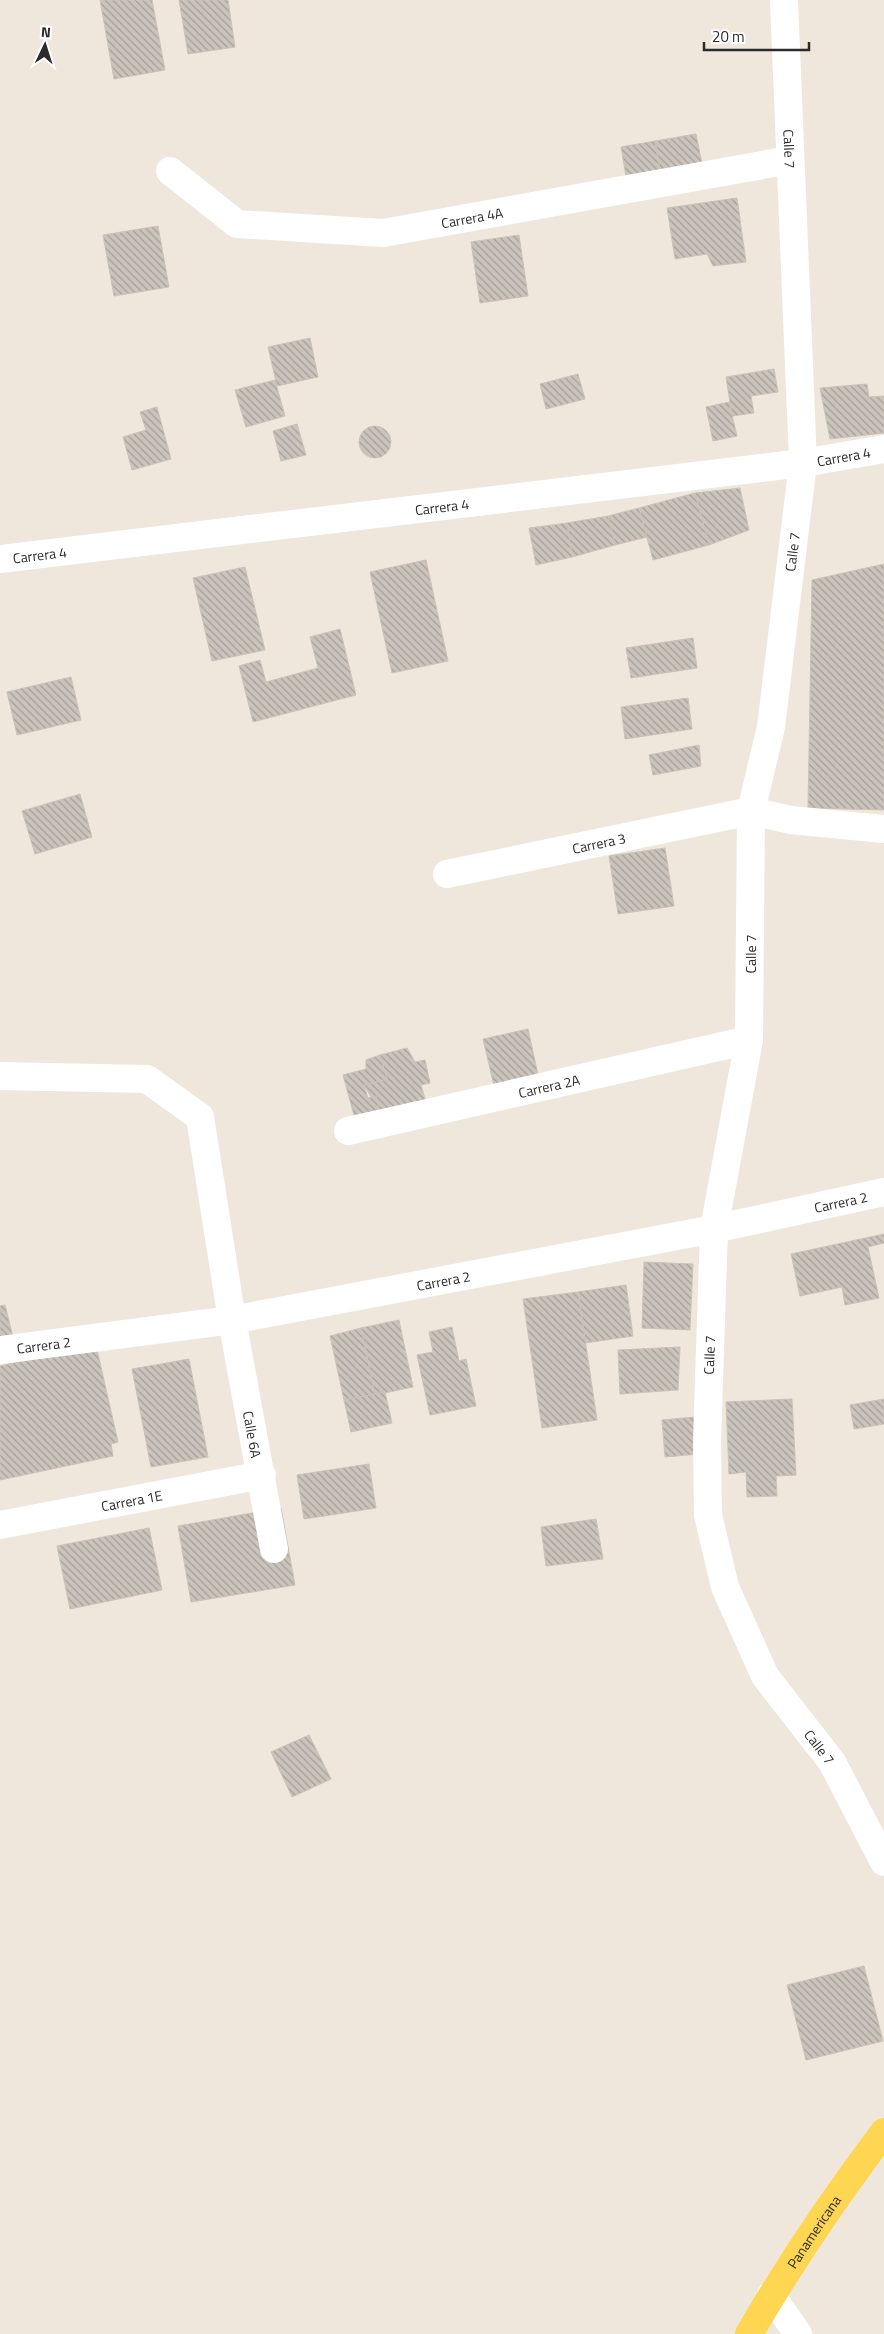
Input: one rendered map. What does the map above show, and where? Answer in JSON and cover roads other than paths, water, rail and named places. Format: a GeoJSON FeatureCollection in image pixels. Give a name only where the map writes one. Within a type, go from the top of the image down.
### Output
{"type":"FeatureCollection","features":[{"type":"Feature","properties":{"kind":"main road","name":"Panamericana"},"geometry":{"type":"LineString","coordinates":[[749,2334],[772,2295],[841,2190],[884,2132]]}},
{"type":"Feature","properties":{"kind":"street","name":"Calle 7"},"geometry":{"type":"LineString","coordinates":[[784,0],[803,463],[770,727],[750,811],[749,1040],[714,1229],[706,1441],[708,1515],[725,1587],[765,1676],[832,1762],[884,1862]]}},
{"type":"Feature","properties":{"kind":"street","name":"Carrera 4A"},"geometry":{"type":"LineString","coordinates":[[170,171],[237,224],[384,233],[790,160]]}},
{"type":"Feature","properties":{"kind":"street","name":"Carrera 4"},"geometry":{"type":"LineString","coordinates":[[0,559],[803,463],[884,449]]}},
{"type":"Feature","properties":{"kind":"street"},"geometry":{"type":"LineString","coordinates":[[750,811],[791,820],[884,829]]}},
{"type":"Feature","properties":{"kind":"street","name":"Carrera 3"},"geometry":{"type":"LineString","coordinates":[[447,874],[750,811]]}},
{"type":"Feature","properties":{"kind":"street","name":"Carrera 2A"},"geometry":{"type":"LineString","coordinates":[[348,1131],[749,1040]]}},
{"type":"Feature","properties":{"kind":"street","name":"Calle 6A"},"geometry":{"type":"LineString","coordinates":[[0,1076],[147,1079],[200,1117],[232,1320],[262,1475],[274,1549]]}},
{"type":"Feature","properties":{"kind":"street","name":"Carrera 2"},"geometry":{"type":"LineString","coordinates":[[0,1350],[232,1320],[714,1229],[884,1192]]}},
{"type":"Feature","properties":{"kind":"street","name":"Carrera 1E"},"geometry":{"type":"LineString","coordinates":[[0,1525],[262,1475]]}},
{"type":"Feature","properties":{"kind":"street"},"geometry":{"type":"LineString","coordinates":[[772,2295],[798,2334]]}}]}
